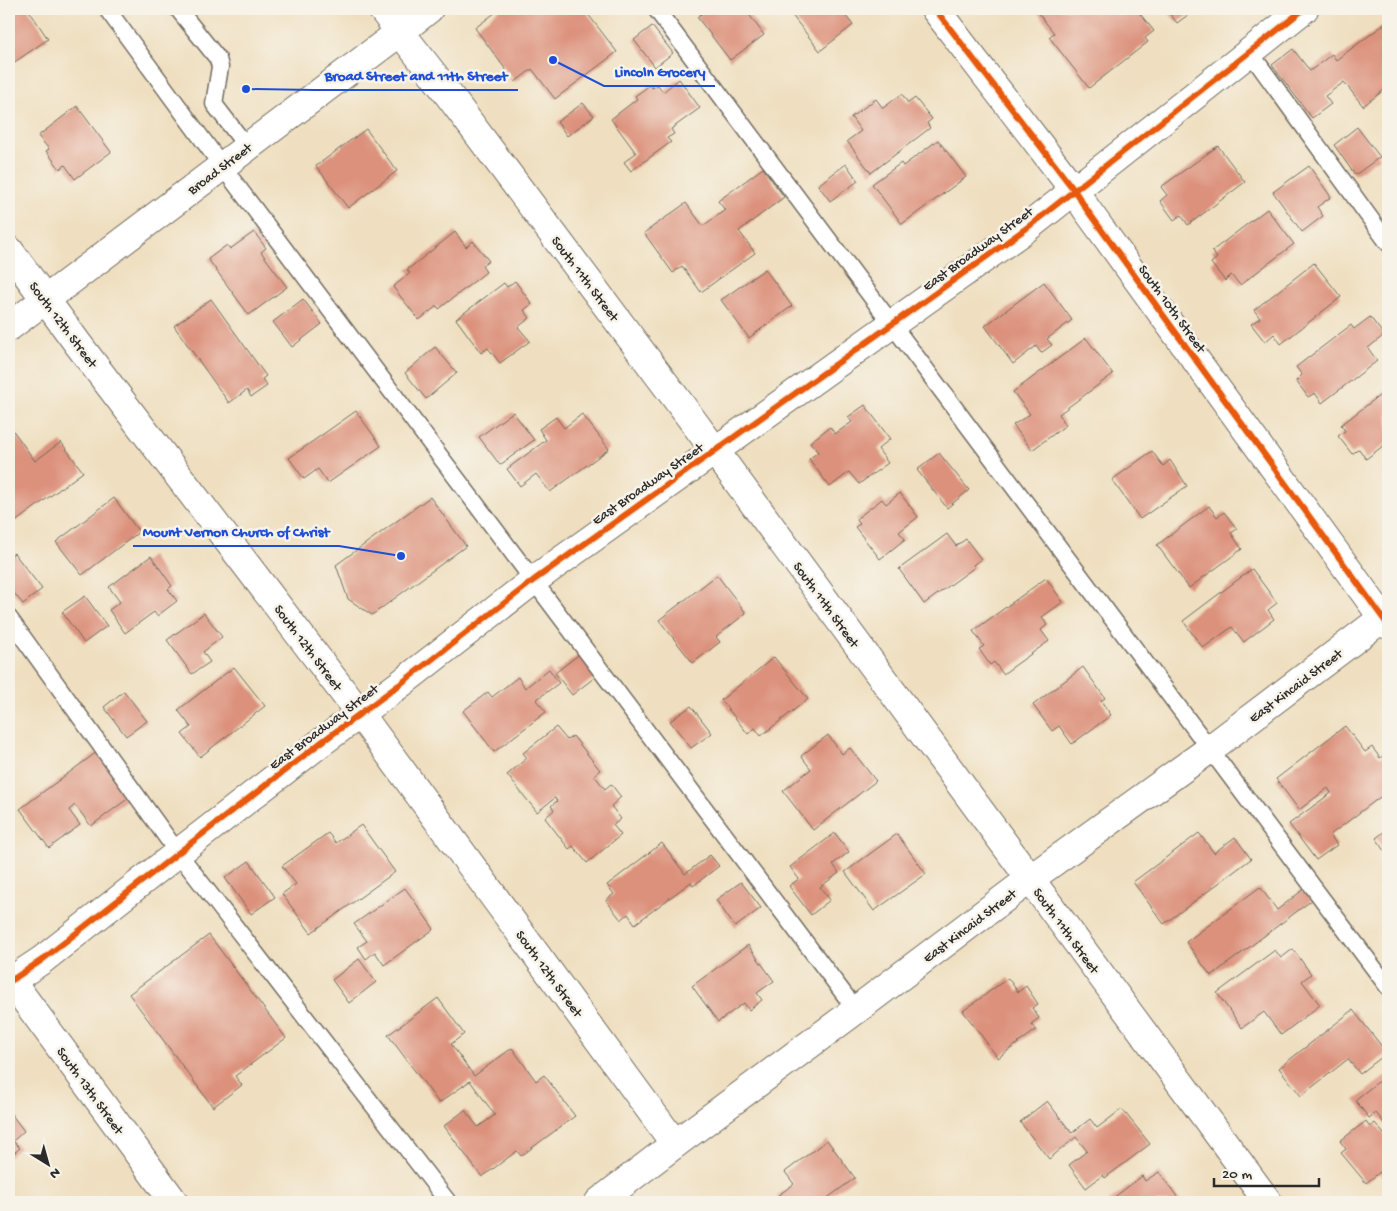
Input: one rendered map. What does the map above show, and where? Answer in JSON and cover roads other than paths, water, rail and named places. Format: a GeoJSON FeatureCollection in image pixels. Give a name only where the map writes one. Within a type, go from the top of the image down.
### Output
{"type":"FeatureCollection","features":[{"type":"Feature","properties":{"kind":"street","name":"South 11th Street"},"geometry":{"type":"LineString","coordinates":[[382,9],[433,74],[715,451],[1268,1202]]}},
{"type":"Feature","properties":{"kind":"street","name":"Broad Street"},"geometry":{"type":"LineString","coordinates":[[9,327],[429,9]]}},
{"type":"Feature","properties":{"kind":"street","name":"South 10th Street"},"geometry":{"type":"LineString","coordinates":[[935,9],[1074,190],[1092,218],[1387,619]]}},
{"type":"Feature","properties":{"kind":"street","name":"East Broadway Street"},"geometry":{"type":"LineString","coordinates":[[10,980],[42,960],[178,853],[534,580],[1028,227],[1304,9]]}},
{"type":"Feature","properties":{"kind":"street","name":"South 12th Street"},"geometry":{"type":"LineString","coordinates":[[9,250],[360,714],[675,1144]]}},
{"type":"Feature","properties":{"kind":"street","name":"East Kincaid Street"},"geometry":{"type":"LineString","coordinates":[[599,1202],[1030,879],[1387,619]]}},
{"type":"Feature","properties":{"kind":"street","name":"South 13th Street"},"geometry":{"type":"LineString","coordinates":[[10,980],[174,1202]]}},
{"type":"Feature","properties":{"kind":"lane"},"geometry":{"type":"LineString","coordinates":[[107,9],[222,166],[856,1010]]}},
{"type":"Feature","properties":{"kind":"lane"},"geometry":{"type":"LineString","coordinates":[[178,9],[218,59],[220,67],[214,104],[247,147]]}},
{"type":"Feature","properties":{"kind":"lane"},"geometry":{"type":"LineString","coordinates":[[656,9],[1388,987]]}},
{"type":"Feature","properties":{"kind":"lane"},"geometry":{"type":"LineString","coordinates":[[1249,51],[1388,243]]}},
{"type":"Feature","properties":{"kind":"lane"},"geometry":{"type":"LineString","coordinates":[[9,618],[178,853],[448,1202]]}},
{"type":"Feature","properties":{"kind":"place","name":"Lincoln Grocery"},"geometry":{"type":"Point","coordinates":[553,60]}},
{"type":"Feature","properties":{"kind":"place","name":"Broad Street and 11th Street"},"geometry":{"type":"Point","coordinates":[246,89]}},
{"type":"Feature","properties":{"kind":"place","name":"Mount Vernon Church of Christ"},"geometry":{"type":"Point","coordinates":[401,556]}}]}
